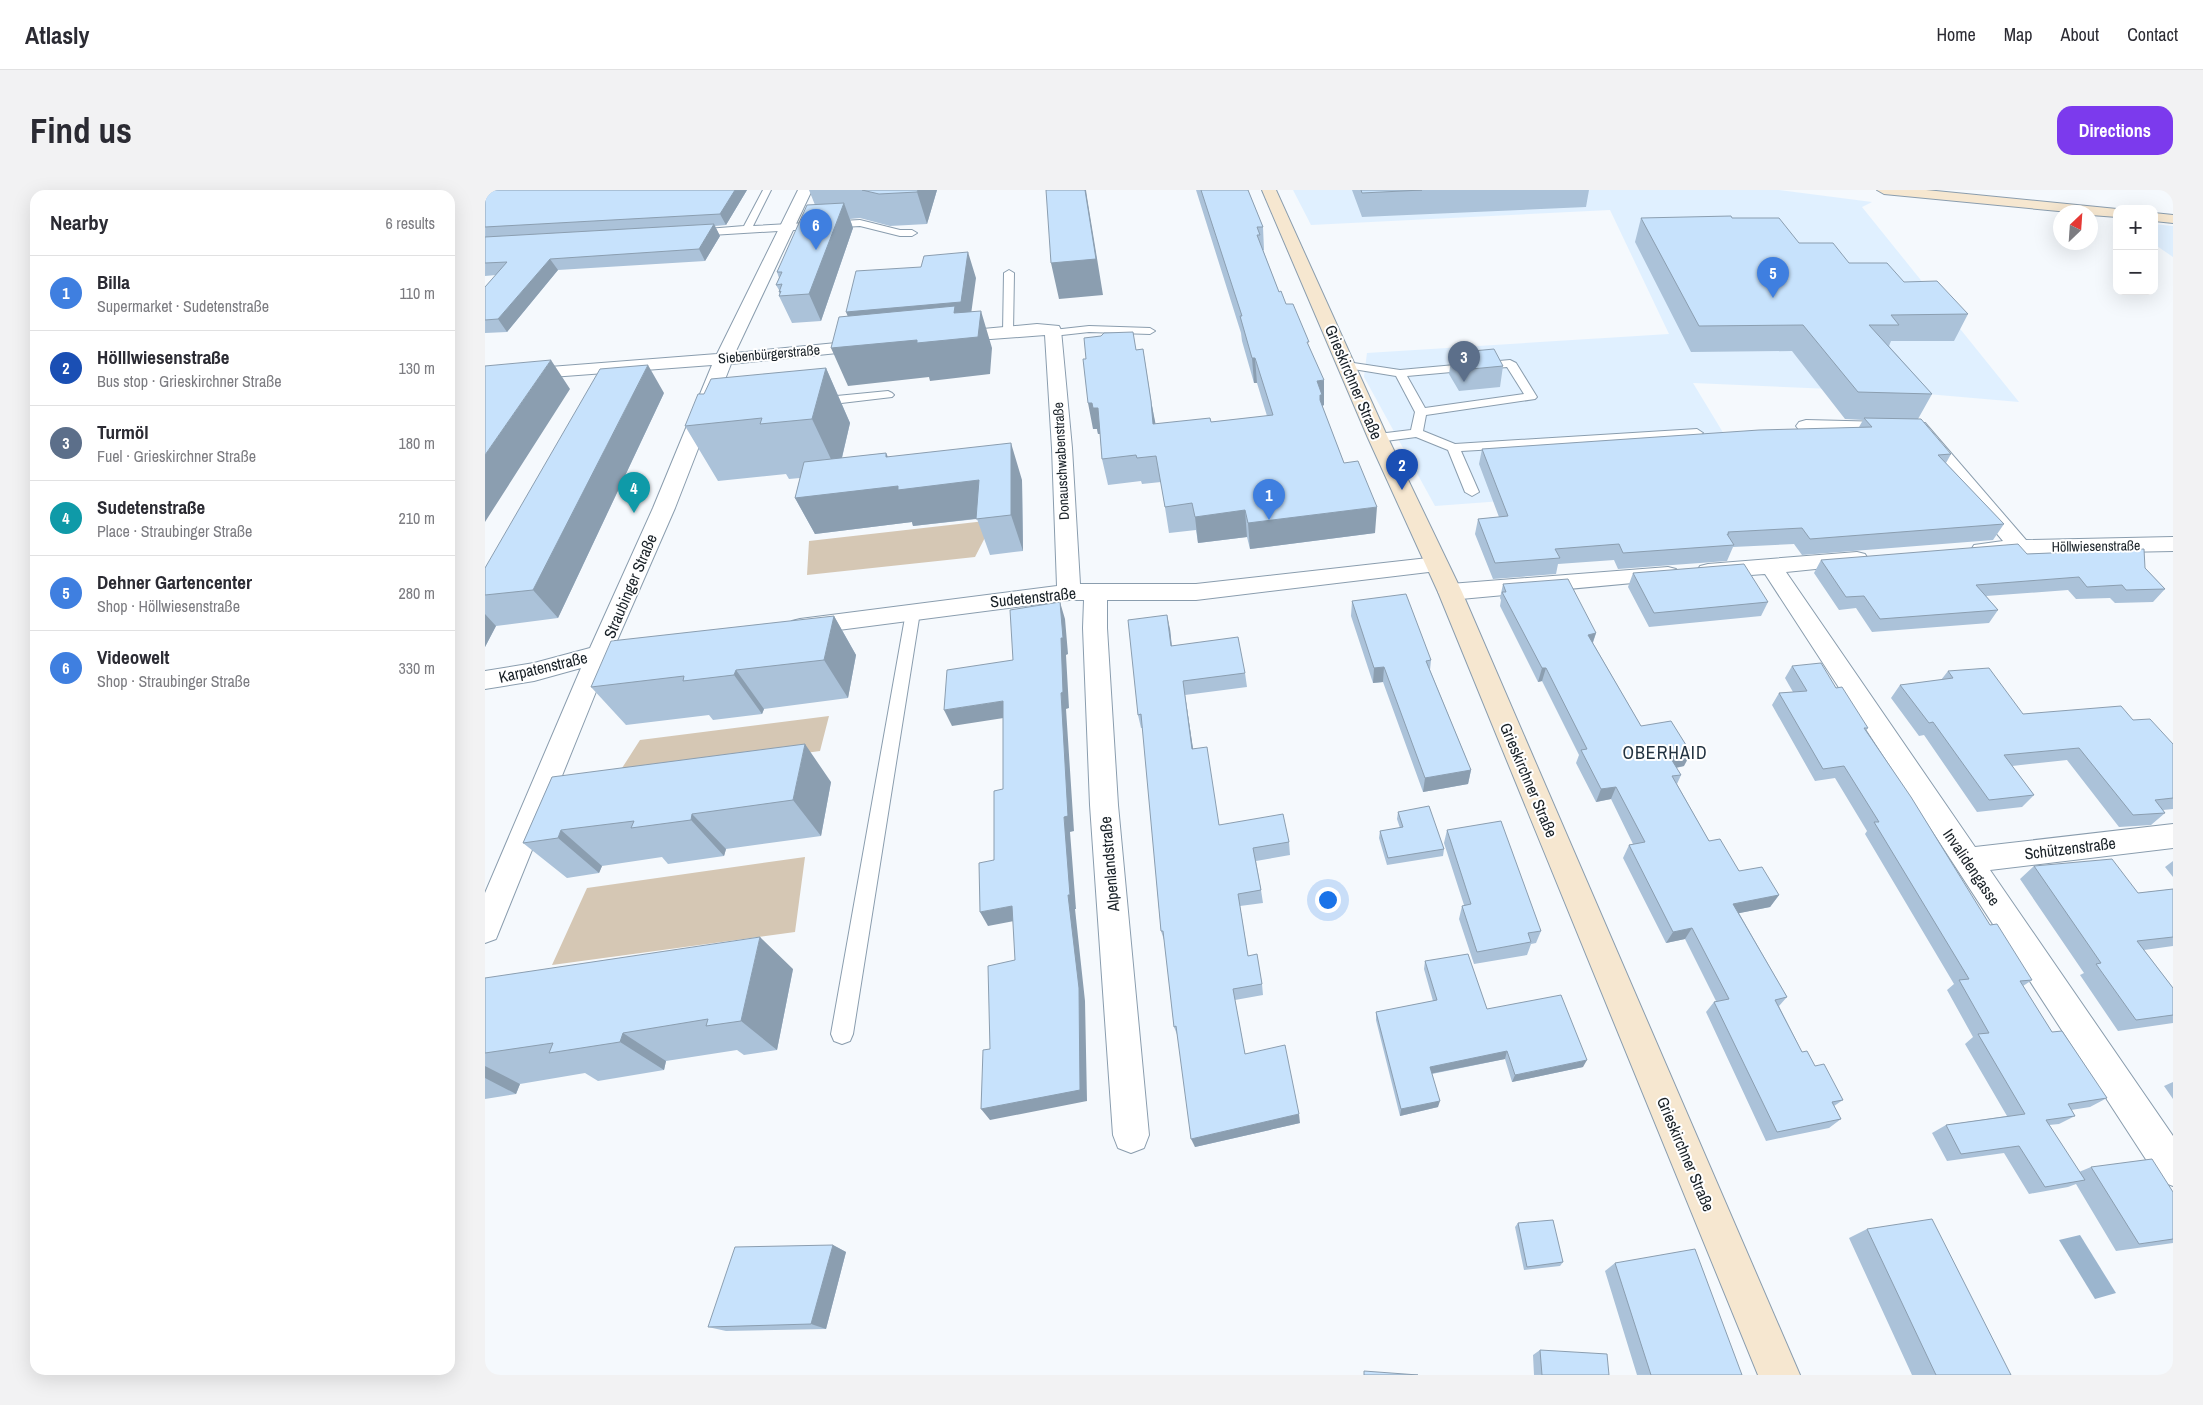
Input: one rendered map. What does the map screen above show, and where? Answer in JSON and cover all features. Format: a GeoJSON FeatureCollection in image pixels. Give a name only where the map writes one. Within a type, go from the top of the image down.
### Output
{"type":"FeatureCollection","features":[{"type":"Feature","properties":{"kind":"main road","name":"Grieskirchner Straße"},"geometry":{"type":"LineString","coordinates":[[1269,190],[1378,438],[1450,592],[1779,1375]]}},
{"type":"Feature","properties":{"kind":"main road"},"geometry":{"type":"LineString","coordinates":[[1884,190],[2113,213]]}},
{"type":"Feature","properties":{"kind":"main road"},"geometry":{"type":"LineString","coordinates":[[2158,217],[2173,219]]}},
{"type":"Feature","properties":{"kind":"street","name":"Straubinger Straße"},"geometry":{"type":"LineString","coordinates":[[485,929],[664,508],[710,413],[724,358],[805,190]]}},
{"type":"Feature","properties":{"kind":"street"},"geometry":{"type":"LineString","coordinates":[[930,339],[1009,332],[1053,331]]}},
{"type":"Feature","properties":{"kind":"street","name":"Donauschwabenstraße"},"geometry":{"type":"LineString","coordinates":[[1053,331],[1062,448],[1082,592]]}},
{"type":"Feature","properties":{"kind":"street","name":"Siebenbürgerstraße"},"geometry":{"type":"LineString","coordinates":[[485,378],[613,373],[724,358],[881,344]]}},
{"type":"Feature","properties":{"kind":"street"},"geometry":{"type":"LineString","coordinates":[[1807,426],[1919,427],[2020,547]]}},
{"type":"Feature","properties":{"kind":"street","name":"Höllwiesenstraße"},"geometry":{"type":"LineString","coordinates":[[1960,552],[2020,547],[2173,544]]}},
{"type":"Feature","properties":{"kind":"street"},"geometry":{"type":"LineString","coordinates":[[1450,592],[1880,558]]}},
{"type":"Feature","properties":{"kind":"street","name":"Sudetenstraße"},"geometry":{"type":"LineString","coordinates":[[775,630],[1082,592],[1196,592],[1437,564]]}},
{"type":"Feature","properties":{"kind":"street","name":"Invalidengasse"},"geometry":{"type":"LineString","coordinates":[[1771,566],[2173,1168]]}},
{"type":"Feature","properties":{"kind":"street","name":"Alpenlandstraße"},"geometry":{"type":"LineString","coordinates":[[1082,592],[1095,628],[1104,805],[1131,1135]]}},
{"type":"Feature","properties":{"kind":"street"},"geometry":{"type":"LineString","coordinates":[[601,654],[668,645]]}},
{"type":"Feature","properties":{"kind":"street","name":"Karpatenstraße"},"geometry":{"type":"LineString","coordinates":[[485,680],[534,672],[601,654]]}},
{"type":"Feature","properties":{"kind":"street","name":"Schützenstraße"},"geometry":{"type":"LineString","coordinates":[[1968,860],[2173,836]]}},
{"type":"Feature","properties":{"kind":"lane"},"geometry":{"type":"LineString","coordinates":[[747,229],[767,190]]}},
{"type":"Feature","properties":{"kind":"lane"},"geometry":{"type":"LineString","coordinates":[[683,233],[860,223],[900,233],[912,233]]}},
{"type":"Feature","properties":{"kind":"lane"},"geometry":{"type":"LineString","coordinates":[[1009,273],[1009,332]]}},
{"type":"Feature","properties":{"kind":"lane"},"geometry":{"type":"LineString","coordinates":[[1053,331],[1089,329],[1149,331]]}},
{"type":"Feature","properties":{"kind":"lane"},"geometry":{"type":"LineString","coordinates":[[1347,364],[1400,373],[1510,363],[1531,397],[1421,412]]}},
{"type":"Feature","properties":{"kind":"lane"},"geometry":{"type":"LineString","coordinates":[[1400,373],[1421,412],[1417,433]]}},
{"type":"Feature","properties":{"kind":"lane"},"geometry":{"type":"LineString","coordinates":[[803,404],[888,395]]}},
{"type":"Feature","properties":{"kind":"lane"},"geometry":{"type":"LineString","coordinates":[[1378,438],[1417,433],[1453,448],[1697,433]]}},
{"type":"Feature","properties":{"kind":"lane"},"geometry":{"type":"LineString","coordinates":[[1453,448],[1473,492]]}},
{"type":"Feature","properties":{"kind":"lane"},"geometry":{"type":"LineString","coordinates":[[842,1034],[913,612]]}},
{"type":"Feature","properties":{"kind":"shaded area"},"geometry":{"type":"Polygon","coordinates":[[[1293,190],[1779,190],[1872,202],[1862,207],[2019,402],[1904,392],[1693,383],[1753,482],[1435,506],[1364,377],[1367,353],[1669,334],[1610,210],[1311,225],[1293,190]]]}},
{"type":"Feature","properties":{"kind":"shaded area"},"geometry":{"type":"Polygon","coordinates":[[[2158,224],[2173,226],[2173,257],[2158,247],[2158,224]]]}},
{"type":"Feature","properties":{"kind":"shaded area"},"geometry":{"type":"Polygon","coordinates":[[[994,520],[975,557],[807,575],[809,541],[994,520]]]}},
{"type":"Feature","properties":{"kind":"shaded area"},"geometry":{"type":"Polygon","coordinates":[[[829,716],[820,751],[615,779],[640,740],[829,716]]]}},
{"type":"Feature","properties":{"kind":"shaded area"},"geometry":{"type":"Polygon","coordinates":[[[805,857],[795,932],[552,965],[587,888],[805,857]]]}},
{"type":"Feature","properties":{"kind":"water"},"geometry":{"type":"Polygon","coordinates":[[[2080,1235],[2116,1293],[2095,1299],[2059,1240],[2080,1235]]]}},
{"type":"Feature","properties":{"kind":"building"},"geometry":{"type":"Polygon","coordinates":[[[485,190],[735,190],[720,214],[485,227],[485,190]]]}},
{"type":"Feature","properties":{"kind":"building"},"geometry":{"type":"Polygon","coordinates":[[[862,190],[918,190],[917,192],[879,194],[862,190]]]}},
{"type":"Feature","properties":{"kind":"building"},"geometry":{"type":"Polygon","coordinates":[[[1046,190],[1085,190],[1096,259],[1051,263],[1046,190]]]}},
{"type":"Feature","properties":{"kind":"building"},"geometry":{"type":"Polygon","coordinates":[[[1201,190],[1248,190],[1263,227],[1257,227],[1260,235],[1257,235],[1279,292],[1281,291],[1286,304],[1293,304],[1324,380],[1317,381],[1322,395],[1320,395],[1320,400],[1344,463],[1358,461],[1377,507],[1248,523],[1245,510],[1195,517],[1192,503],[1165,507],[1156,456],[1137,458],[1136,455],[1102,459],[1098,408],[1093,408],[1092,403],[1088,403],[1083,359],[1086,359],[1084,338],[1101,336],[1104,333],[1133,332],[1136,350],[1143,349],[1153,424],[1210,418],[1211,422],[1273,415],[1255,358],[1252,358],[1240,316],[1242,316],[1201,190]]]}},
{"type":"Feature","properties":{"kind":"building"},"geometry":{"type":"Polygon","coordinates":[[[1361,190],[1422,190],[1362,193],[1361,190]]]}},
{"type":"Feature","properties":{"kind":"building"},"geometry":{"type":"Polygon","coordinates":[[[844,203],[809,294],[779,296],[782,284],[776,285],[782,272],[777,272],[807,205],[844,203]]]}},
{"type":"Feature","properties":{"kind":"building"},"geometry":{"type":"Polygon","coordinates":[[[1731,216],[1732,218],[1779,218],[1799,243],[1833,243],[1849,263],[1887,263],[1904,282],[1937,281],[1968,314],[1891,315],[1899,325],[1869,325],[1932,394],[1858,392],[1803,325],[1699,326],[1641,218],[1731,216]]]}},
{"type":"Feature","properties":{"kind":"building"},"geometry":{"type":"Polygon","coordinates":[[[714,224],[699,249],[550,259],[498,319],[485,320],[485,287],[507,262],[485,263],[485,237],[714,224]]]}},
{"type":"Feature","properties":{"kind":"building"},"geometry":{"type":"Polygon","coordinates":[[[968,252],[961,302],[846,312],[856,271],[921,267],[924,256],[968,252]]]}},
{"type":"Feature","properties":{"kind":"building"},"geometry":{"type":"Polygon","coordinates":[[[955,306],[954,313],[981,311],[978,337],[917,343],[917,340],[831,348],[839,317],[955,306]]]}},
{"type":"Feature","properties":{"kind":"building"},"geometry":{"type":"Polygon","coordinates":[[[1494,349],[1503,366],[1461,370],[1452,353],[1494,349]]]}},
{"type":"Feature","properties":{"kind":"building"},"geometry":{"type":"Polygon","coordinates":[[[551,360],[485,455],[485,366],[551,360]]]}},
{"type":"Feature","properties":{"kind":"building"},"geometry":{"type":"Polygon","coordinates":[[[648,365],[533,590],[485,595],[485,568],[600,369],[648,365]]]}},
{"type":"Feature","properties":{"kind":"building"},"geometry":{"type":"Polygon","coordinates":[[[826,368],[812,419],[760,424],[762,418],[685,426],[698,394],[704,394],[711,379],[826,368]]]}},
{"type":"Feature","properties":{"kind":"building"},"geometry":{"type":"Polygon","coordinates":[[[1864,418],[1921,419],[1951,454],[1938,455],[2004,524],[1810,539],[1802,528],[1728,532],[1729,534],[1727,534],[1734,545],[1623,553],[1619,544],[1555,549],[1560,558],[1495,563],[1478,519],[1508,516],[1482,449],[1759,430],[1872,427],[1864,418]]]}},
{"type":"Feature","properties":{"kind":"building"},"geometry":{"type":"Polygon","coordinates":[[[1011,443],[1011,515],[976,519],[979,480],[898,490],[898,486],[795,498],[804,462],[886,453],[886,457],[1011,443]]]}},
{"type":"Feature","properties":{"kind":"building"},"geometry":{"type":"Polygon","coordinates":[[[2018,544],[2027,554],[2144,549],[2145,568],[2165,589],[2126,590],[2122,585],[2087,587],[2079,577],[1976,585],[1998,610],[1880,619],[1864,596],[1846,597],[1821,560],[2018,544]]]}},
{"type":"Feature","properties":{"kind":"building"},"geometry":{"type":"Polygon","coordinates":[[[1744,564],[1768,602],[1654,613],[1633,573],[1744,564]]]}},
{"type":"Feature","properties":{"kind":"building"},"geometry":{"type":"Polygon","coordinates":[[[1568,579],[1596,633],[1588,635],[1641,726],[1671,721],[1691,753],[1670,757],[1681,775],[1672,776],[1709,841],[1720,839],[1739,871],[1762,867],[1779,895],[1733,904],[1787,997],[1775,1000],[1802,1052],[1807,1051],[1815,1066],[1824,1064],[1843,1100],[1832,1102],[1841,1119],[1777,1132],[1714,1002],[1729,999],[1692,928],[1673,932],[1629,845],[1645,842],[1616,787],[1601,789],[1581,750],[1587,749],[1546,668],[1542,668],[1502,592],[1506,592],[1503,584],[1568,579]]]}},
{"type":"Feature","properties":{"kind":"building"},"geometry":{"type":"Polygon","coordinates":[[[1406,594],[1431,660],[1426,661],[1471,770],[1425,778],[1384,667],[1374,668],[1352,601],[1406,594]]]}},
{"type":"Feature","properties":{"kind":"building"},"geometry":{"type":"Polygon","coordinates":[[[1060,602],[1063,638],[1061,638],[1063,692],[1061,693],[1068,816],[1064,817],[1070,895],[1068,895],[1079,988],[1080,1090],[981,1109],[983,1050],[990,1049],[988,966],[1015,960],[1012,906],[980,912],[979,863],[994,860],[994,791],[1003,789],[1003,701],[944,710],[947,670],[1013,660],[1010,610],[1060,602]]]}},
{"type":"Feature","properties":{"kind":"building"},"geometry":{"type":"Polygon","coordinates":[[[1167,615],[1171,646],[1238,637],[1245,673],[1183,681],[1192,749],[1207,747],[1219,825],[1283,814],[1289,842],[1253,848],[1261,890],[1238,894],[1248,956],[1257,954],[1262,984],[1233,989],[1245,1054],[1285,1045],[1299,1114],[1191,1139],[1176,1026],[1174,1027],[1163,931],[1161,931],[1141,714],[1138,715],[1128,620],[1167,615]]]}},
{"type":"Feature","properties":{"kind":"building"},"geometry":{"type":"Polygon","coordinates":[[[834,616],[824,660],[736,670],[734,675],[683,681],[684,676],[591,687],[611,641],[834,616]]]}},
{"type":"Feature","properties":{"kind":"building"},"geometry":{"type":"Polygon","coordinates":[[[1821,663],[1836,688],[1842,687],[1868,728],[1864,728],[1911,797],[1990,925],[1997,924],[2032,980],[2020,981],[2052,1032],[2062,1031],[2107,1098],[2068,1104],[2075,1116],[2046,1120],[2085,1180],[2045,1187],[2019,1146],[1961,1154],[1946,1125],[2025,1114],[1978,1034],[1989,1033],[1959,980],[1969,979],[1874,822],[1879,822],[1844,766],[1823,769],[1779,693],[1807,691],[1792,666],[1821,663]]]}},
{"type":"Feature","properties":{"kind":"building"},"geometry":{"type":"Polygon","coordinates":[[[1989,668],[2023,714],[2121,706],[2133,720],[2150,719],[2173,744],[2173,798],[2155,800],[2165,813],[2133,815],[2079,748],[2004,755],[2034,795],[1989,800],[1933,722],[1929,723],[1900,685],[1953,678],[1948,671],[1989,668]]]}},
{"type":"Feature","properties":{"kind":"building"},"geometry":{"type":"Polygon","coordinates":[[[805,744],[793,800],[692,814],[691,820],[631,828],[634,821],[561,830],[558,838],[523,843],[552,777],[805,744]]]}},
{"type":"Feature","properties":{"kind":"building"},"geometry":{"type":"Polygon","coordinates":[[[1429,806],[1444,849],[1388,858],[1380,831],[1403,827],[1398,812],[1429,806]]]}},
{"type":"Feature","properties":{"kind":"building"},"geometry":{"type":"Polygon","coordinates":[[[1501,821],[1541,931],[1528,933],[1531,942],[1477,952],[1462,906],[1471,904],[1447,830],[1501,821]]]}},
{"type":"Feature","properties":{"kind":"building"},"geometry":{"type":"Polygon","coordinates":[[[2112,859],[2138,893],[2173,889],[2173,937],[2137,941],[2173,988],[2173,1015],[2136,1020],[2096,964],[2101,963],[2034,866],[2112,859]]]}},
{"type":"Feature","properties":{"kind":"building"},"geometry":{"type":"Polygon","coordinates":[[[760,937],[741,1021],[706,1026],[708,1019],[623,1033],[620,1042],[549,1053],[553,1043],[485,1053],[485,978],[760,937]]]}},
{"type":"Feature","properties":{"kind":"building"},"geometry":{"type":"Polygon","coordinates":[[[1468,954],[1487,1009],[1561,995],[1587,1060],[1515,1075],[1507,1051],[1430,1067],[1440,1101],[1401,1109],[1376,1012],[1437,1000],[1425,961],[1468,954]]]}},
{"type":"Feature","properties":{"kind":"building"},"geometry":{"type":"Polygon","coordinates":[[[2152,1159],[2173,1192],[2173,1239],[2139,1244],[2091,1167],[2152,1159]]]}},
{"type":"Feature","properties":{"kind":"building"},"geometry":{"type":"Polygon","coordinates":[[[1932,1219],[2011,1375],[1936,1375],[1867,1229],[1932,1219]]]}},
{"type":"Feature","properties":{"kind":"building"},"geometry":{"type":"Polygon","coordinates":[[[1553,1220],[1563,1262],[1527,1267],[1518,1223],[1553,1220]]]}},
{"type":"Feature","properties":{"kind":"building"},"geometry":{"type":"Polygon","coordinates":[[[833,1245],[811,1324],[708,1327],[735,1247],[833,1245]]]}},
{"type":"Feature","properties":{"kind":"building"},"geometry":{"type":"Polygon","coordinates":[[[1695,1249],[1742,1375],[1651,1375],[1615,1263],[1695,1249]]]}},
{"type":"Feature","properties":{"kind":"building"},"geometry":{"type":"Polygon","coordinates":[[[1540,1350],[1607,1354],[1609,1375],[1542,1375],[1540,1350]]]}},
{"type":"Feature","properties":{"kind":"building"},"geometry":{"type":"Polygon","coordinates":[[[1364,1371],[1418,1375],[1364,1375],[1364,1371]]]}},
{"type":"Feature","properties":{"kind":"place","name":"Videowelt"},"geometry":{"type":"Point","coordinates":[816,250]}},
{"type":"Feature","properties":{"kind":"place","name":"Dehner Gartencenter"},"geometry":{"type":"Point","coordinates":[1773,298]}},
{"type":"Feature","properties":{"kind":"place","name":"Turmöl"},"geometry":{"type":"Point","coordinates":[1464,382]}},
{"type":"Feature","properties":{"kind":"place","name":"Hölllwiesenstraße"},"geometry":{"type":"Point","coordinates":[1402,490]}},
{"type":"Feature","properties":{"kind":"place","name":"Sudetenstraße"},"geometry":{"type":"Point","coordinates":[634,513]}},
{"type":"Feature","properties":{"kind":"place","name":"Billa"},"geometry":{"type":"Point","coordinates":[1269,520]}},
{"type":"Feature","properties":{"kind":"district","name":"OBERHAID"},"geometry":{"type":"Point","coordinates":[1665,752]}}]}
